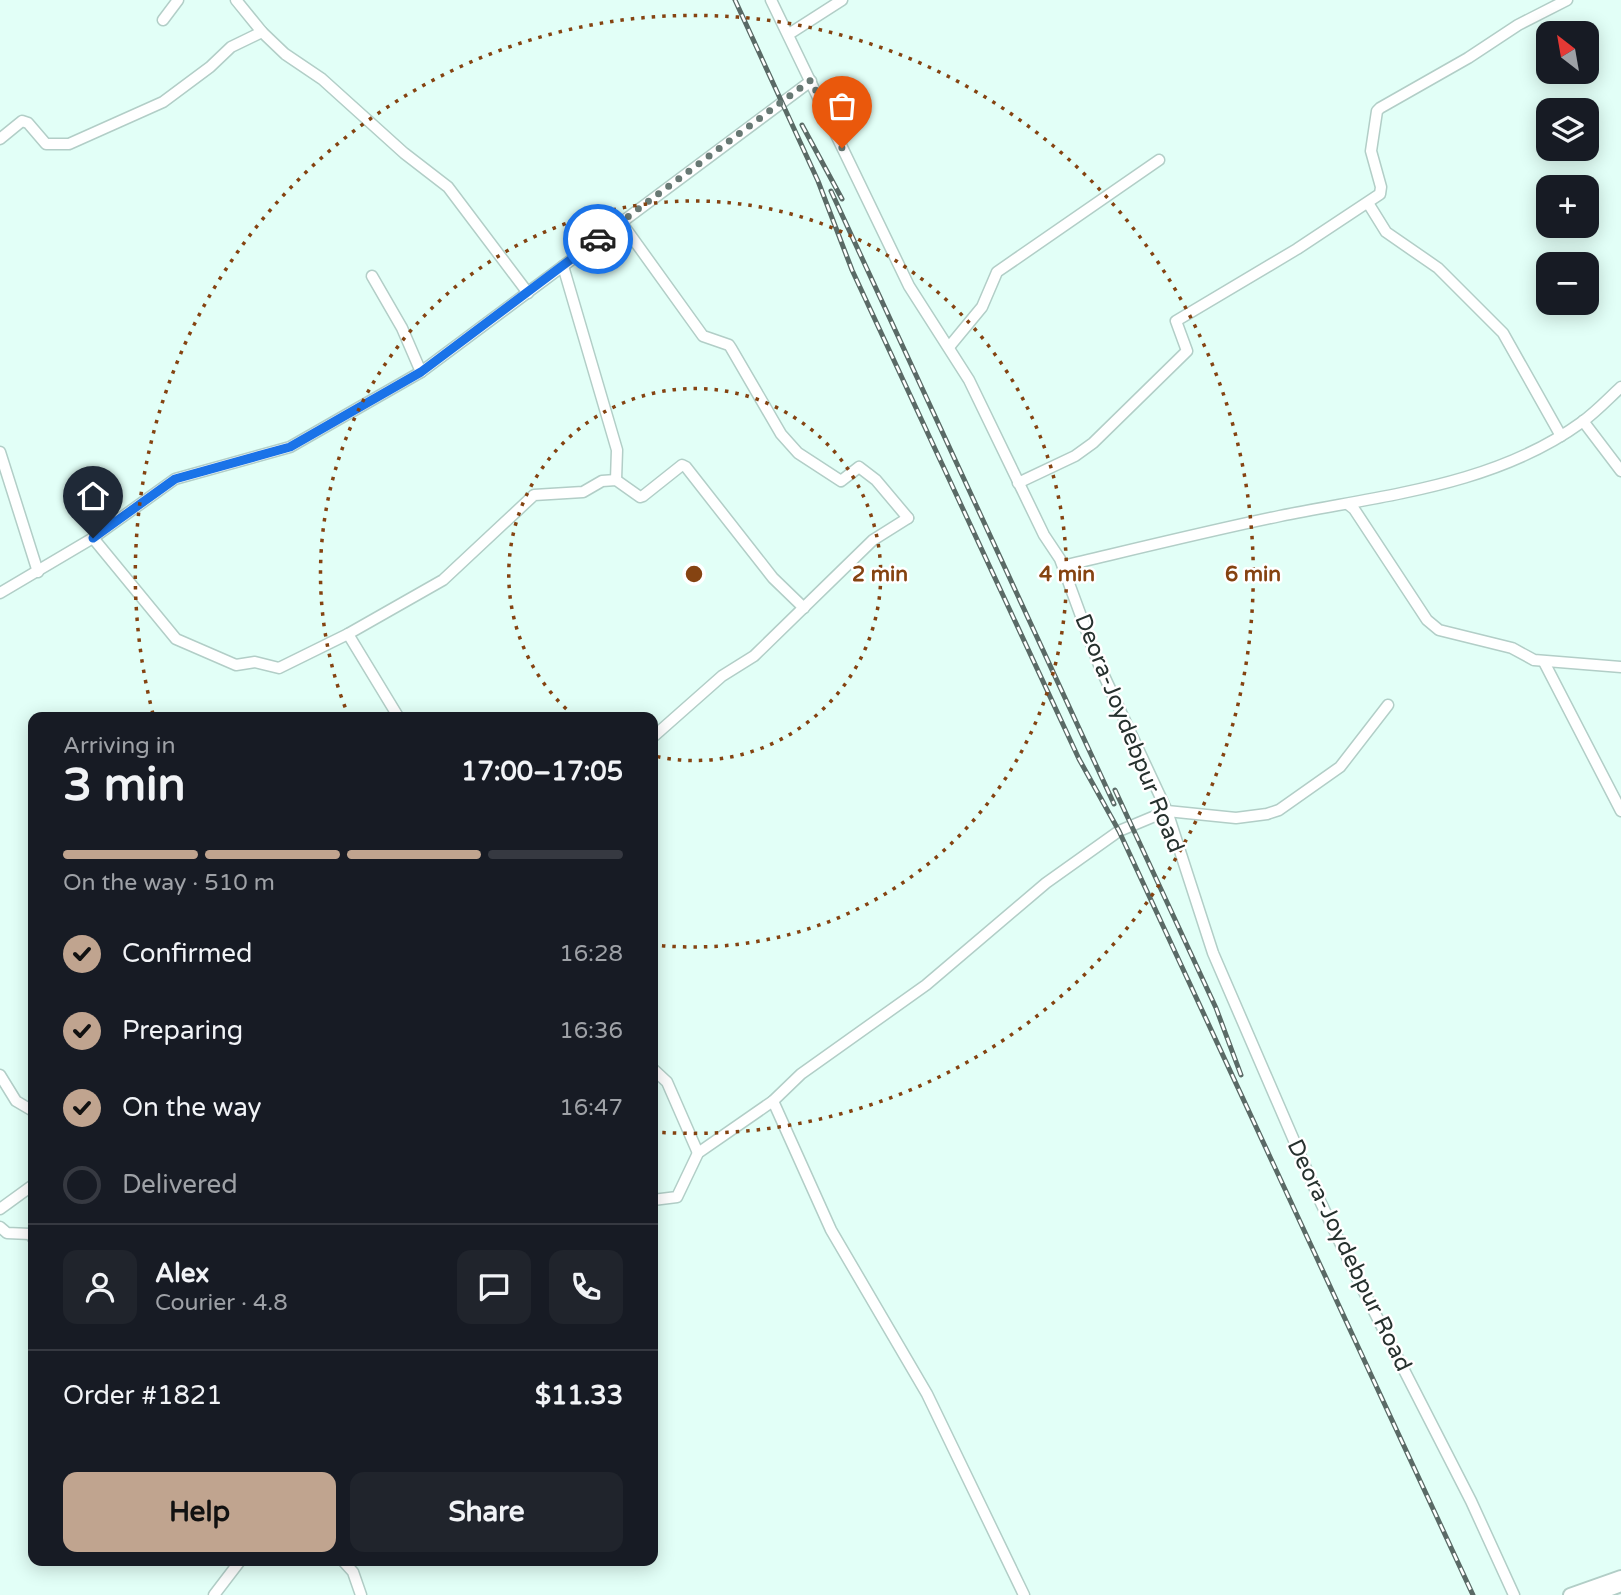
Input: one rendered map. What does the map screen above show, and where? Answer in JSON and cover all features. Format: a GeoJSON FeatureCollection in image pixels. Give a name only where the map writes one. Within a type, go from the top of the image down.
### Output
{"type":"FeatureCollection","features":[{"type":"Feature","properties":{"kind":"highway"},"geometry":{"type":"LineString","coordinates":[[1592,1595],[1621,1584]]}},
{"type":"Feature","properties":{"kind":"main road"},"geometry":{"type":"LineString","coordinates":[[1570,1595],[1621,1577]]}},
{"type":"Feature","properties":{"kind":"street"},"geometry":{"type":"LineString","coordinates":[[163,20],[178,0]]}},
{"type":"Feature","properties":{"kind":"street"},"geometry":{"type":"LineString","coordinates":[[236,0],[262,32],[285,54],[322,79],[404,153],[450,189],[527,293]]}},
{"type":"Feature","properties":{"kind":"street","name":"Deora-Joydebpur Road"},"geometry":{"type":"LineString","coordinates":[[771,0],[909,286],[969,380],[1044,535],[1063,566],[1099,665],[1167,811],[1213,953],[1321,1203],[1465,1489],[1514,1595]]}},
{"type":"Feature","properties":{"kind":"street"},"geometry":{"type":"LineString","coordinates":[[789,34],[842,0]]}},
{"type":"Feature","properties":{"kind":"street"},"geometry":{"type":"LineString","coordinates":[[1018,483],[1075,456],[1093,443],[1187,351],[1176,321],[1297,249],[1368,203],[1381,191],[1371,151],[1377,111],[1468,58],[1518,25],[1567,0]]}},
{"type":"Feature","properties":{"kind":"street"},"geometry":{"type":"LineString","coordinates":[[0,139],[21,121],[25,121],[46,144],[69,144],[163,102],[210,67],[231,47],[262,32]]}},
{"type":"Feature","properties":{"kind":"street"},"geometry":{"type":"LineString","coordinates":[[0,593],[93,538],[175,479],[290,447],[421,372],[811,80]]}},
{"type":"Feature","properties":{"kind":"street"},"geometry":{"type":"LineString","coordinates":[[949,347],[982,307],[997,272],[1159,160]]}},
{"type":"Feature","properties":{"kind":"street"},"geometry":{"type":"LineString","coordinates":[[1368,203],[1386,232],[1438,268],[1503,333],[1561,436]]}},
{"type":"Feature","properties":{"kind":"street"},"geometry":{"type":"LineString","coordinates":[[621,222],[703,336],[729,345],[781,434],[798,453],[841,481],[859,467],[876,480],[908,518],[873,540],[754,656],[722,676],[658,733]]}},
{"type":"Feature","properties":{"kind":"street"},"geometry":{"type":"LineString","coordinates":[[563,266],[617,450],[616,480]]}},
{"type":"Feature","properties":{"kind":"street"},"geometry":{"type":"LineString","coordinates":[[372,275],[402,328],[421,372]]}},
{"type":"Feature","properties":{"kind":"street"},"geometry":{"type":"LineString","coordinates":[[1063,566],[1280,516],[1349,505],[1499,467],[1561,436],[1583,421],[1621,387]]}},
{"type":"Feature","properties":{"kind":"street"},"geometry":{"type":"LineString","coordinates":[[1583,421],[1621,471]]}},
{"type":"Feature","properties":{"kind":"street"},"geometry":{"type":"LineString","coordinates":[[0,452],[38,572]]}},
{"type":"Feature","properties":{"kind":"street"},"geometry":{"type":"LineString","coordinates":[[93,538],[174,637],[236,665],[255,662],[281,667],[348,634],[443,580],[534,495],[583,492],[602,481],[616,480],[639,497],[679,466],[686,467],[773,578],[804,608]]}},
{"type":"Feature","properties":{"kind":"street"},"geometry":{"type":"LineString","coordinates":[[1349,505],[1430,625],[1452,635],[1512,648],[1534,660],[1621,667]]}},
{"type":"Feature","properties":{"kind":"street"},"geometry":{"type":"LineString","coordinates":[[348,634],[395,712]]}},
{"type":"Feature","properties":{"kind":"street"},"geometry":{"type":"LineString","coordinates":[[1544,662],[1621,811]]}},
{"type":"Feature","properties":{"kind":"street"},"geometry":{"type":"LineString","coordinates":[[658,1200],[677,1198],[698,1153],[773,1101],[800,1074],[926,985],[1046,883],[1119,831],[1167,811],[1236,818],[1279,810],[1340,767],[1388,705]]}},
{"type":"Feature","properties":{"kind":"street"},"geometry":{"type":"LineString","coordinates":[[658,1074],[667,1082],[698,1153]]}},
{"type":"Feature","properties":{"kind":"street"},"geometry":{"type":"LineString","coordinates":[[0,1075],[16,1101],[28,1108]]}},
{"type":"Feature","properties":{"kind":"street"},"geometry":{"type":"LineString","coordinates":[[773,1101],[831,1230],[927,1394],[1024,1595]]}},
{"type":"Feature","properties":{"kind":"street"},"geometry":{"type":"LineString","coordinates":[[0,1209],[28,1189]]}},
{"type":"Feature","properties":{"kind":"street"},"geometry":{"type":"LineString","coordinates":[[0,1227],[7,1233],[28,1234]]}},
{"type":"Feature","properties":{"kind":"street"},"geometry":{"type":"LineString","coordinates":[[214,1595],[236,1566]]}},
{"type":"Feature","properties":{"kind":"street"},"geometry":{"type":"LineString","coordinates":[[348,1566],[353,1572],[361,1595]]}},
{"type":"Feature","properties":{"kind":"railway"},"geometry":{"type":"LineString","coordinates":[[735,0],[818,181],[852,270],[1079,759],[1119,831],[1473,1595]]}},
{"type":"Feature","properties":{"kind":"railway"},"geometry":{"type":"LineString","coordinates":[[802,125],[842,199]]}},
{"type":"Feature","properties":{"kind":"railway"},"geometry":{"type":"LineString","coordinates":[[831,191],[1114,804]]}},
{"type":"Feature","properties":{"kind":"railway"},"geometry":{"type":"LineString","coordinates":[[1115,790],[1216,1008],[1241,1075]]}},
{"type":"Feature","properties":{"kind":"way so far"},"geometry":{"type":"LineString","coordinates":[[598,239],[811,80],[842,148]]}},
{"type":"Feature","properties":{"kind":"route"},"geometry":{"type":"LineString","coordinates":[[93,538],[175,479],[290,447],[394,389],[421,372],[598,239]]}}]}
